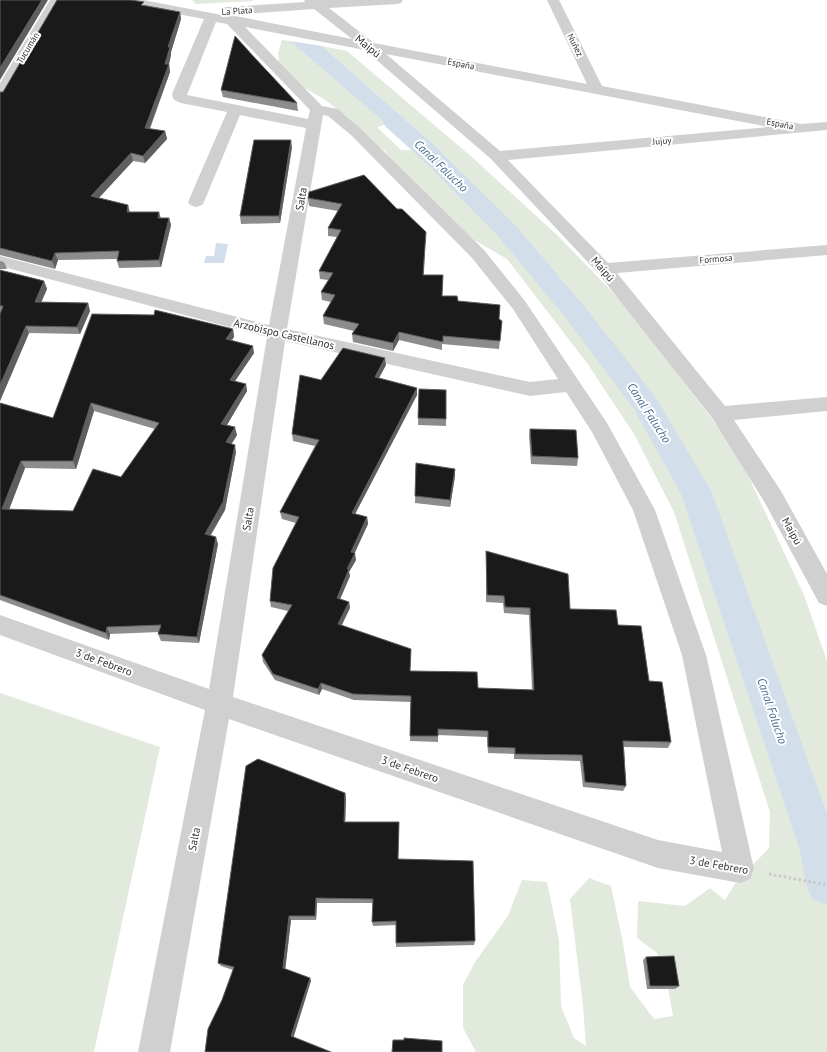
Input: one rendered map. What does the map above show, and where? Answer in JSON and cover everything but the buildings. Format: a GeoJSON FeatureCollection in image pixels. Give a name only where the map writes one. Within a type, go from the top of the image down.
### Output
{"type":"FeatureCollection","features":[{"type":"Feature","properties":{"kind":"street","name":"Tucumán"},"geometry":{"type":"LineString","coordinates":[[0,95],[56,0]]}},
{"type":"Feature","properties":{"kind":"street","name":"España"},"geometry":{"type":"LineString","coordinates":[[123,0],[230,19],[799,128]]}},
{"type":"Feature","properties":{"kind":"street","name":"La Plata"},"geometry":{"type":"LineString","coordinates":[[198,14],[313,2],[397,0]]}},
{"type":"Feature","properties":{"kind":"street","name":"Nuñez"},"geometry":{"type":"LineString","coordinates":[[553,0],[597,90]]}},
{"type":"Feature","properties":{"kind":"street","name":"Maipú"},"geometry":{"type":"LineString","coordinates":[[313,2],[370,47],[496,156],[604,269],[720,414],[773,497],[827,596]]}},
{"type":"Feature","properties":{"kind":"street"},"geometry":{"type":"LineString","coordinates":[[212,16],[179,94],[180,98],[235,110],[315,117],[333,112],[356,132],[478,254],[519,305],[600,428],[644,510],[694,655],[740,869]]}},
{"type":"Feature","properties":{"kind":"street"},"geometry":{"type":"LineString","coordinates":[[230,19],[315,117]]}},
{"type":"Feature","properties":{"kind":"street"},"geometry":{"type":"LineString","coordinates":[[196,202],[235,110]]}},
{"type":"Feature","properties":{"kind":"street","name":"Salta"},"geometry":{"type":"LineString","coordinates":[[154,1052],[219,704],[277,333],[315,117]]}},
{"type":"Feature","properties":{"kind":"street","name":"Jujuy"},"geometry":{"type":"LineString","coordinates":[[496,156],[827,126]]}},
{"type":"Feature","properties":{"kind":"street","name":"Formosa"},"geometry":{"type":"LineString","coordinates":[[604,269],[827,250]]}},
{"type":"Feature","properties":{"kind":"street","name":"Arzobispo Castellanos"},"geometry":{"type":"LineString","coordinates":[[0,260],[277,333],[530,389],[572,385]]}},
{"type":"Feature","properties":{"kind":"street"},"geometry":{"type":"LineString","coordinates":[[720,414],[827,404]]}},
{"type":"Feature","properties":{"kind":"street","name":"3 de Febrero"},"geometry":{"type":"LineString","coordinates":[[0,625],[219,704],[658,854],[740,869]]}},
{"type":"Feature","properties":{"kind":"path","name":"3 de Febrero"},"geometry":{"type":"LineString","coordinates":[[740,869],[827,885]]}},
{"type":"Feature","properties":{"kind":"shaded area"},"geometry":{"type":"Polygon","coordinates":[[[192,0],[252,0],[254,1],[196,4],[192,0]]]}},
{"type":"Feature","properties":{"kind":"shaded area"},"geometry":{"type":"Polygon","coordinates":[[[282,40],[290,41],[387,124],[377,127],[401,150],[441,151],[322,46],[347,51],[473,158],[557,235],[628,308],[737,452],[804,595],[827,661],[827,1052],[476,1052],[463,1028],[463,985],[475,962],[508,916],[522,880],[547,882],[559,940],[561,1006],[574,1038],[586,1046],[583,1006],[570,899],[589,878],[611,886],[623,943],[630,987],[654,1019],[673,1016],[667,982],[657,953],[637,938],[638,901],[685,906],[710,888],[725,900],[735,884],[769,848],[770,812],[674,512],[634,434],[587,363],[507,259],[474,240],[449,220],[394,166],[385,151],[370,141],[349,118],[324,99],[301,86],[279,64],[278,53],[282,40]]]}},
{"type":"Feature","properties":{"kind":"shaded area"},"geometry":{"type":"Polygon","coordinates":[[[290,41],[322,46],[442,152],[419,152],[290,41]]]}},
{"type":"Feature","properties":{"kind":"shaded area"},"geometry":{"type":"Polygon","coordinates":[[[216,243],[228,244],[224,263],[204,263],[206,256],[214,256],[216,243]]]}},
{"type":"Feature","properties":{"kind":"shaded area"},"geometry":{"type":"Polygon","coordinates":[[[0,693],[160,747],[94,1052],[0,1052],[0,693]]]}},
{"type":"Feature","properties":{"kind":"waterway","name":"Canal Falucho"},"geometry":{"type":"LineString","coordinates":[[394,122],[436,160],[507,231],[575,312],[645,403],[696,493],[820,851],[827,884]]}}]}
